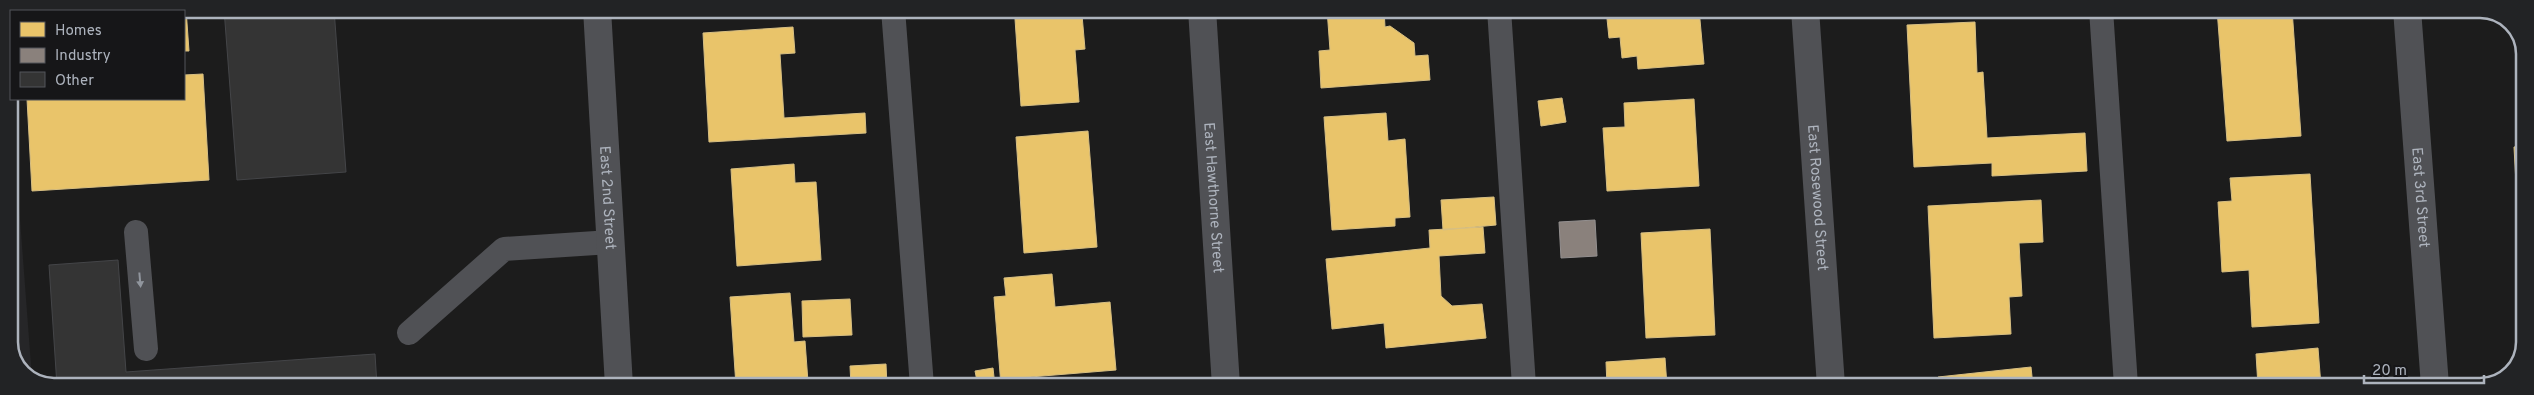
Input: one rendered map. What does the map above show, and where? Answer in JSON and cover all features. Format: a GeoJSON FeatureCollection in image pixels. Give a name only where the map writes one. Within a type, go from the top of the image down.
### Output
{"type":"FeatureCollection","features":[{"type":"Feature","properties":{"kind":"street","name":"East 2nd Street"},"geometry":{"type":"LineString","coordinates":[[597,18],[612,242],[619,377]]}},
{"type":"Feature","properties":{"kind":"street","name":"East Hawthorne Street"},"geometry":{"type":"LineString","coordinates":[[1203,18],[1225,377]]}},
{"type":"Feature","properties":{"kind":"street","name":"East Rosewood Street"},"geometry":{"type":"LineString","coordinates":[[1806,18],[1830,378]]}},
{"type":"Feature","properties":{"kind":"street","name":"East 3rd Street"},"geometry":{"type":"LineString","coordinates":[[2408,18],[2434,378]]}},
{"type":"Feature","properties":{"kind":"lane"},"geometry":{"type":"LineString","coordinates":[[894,18],[921,377]]}},
{"type":"Feature","properties":{"kind":"lane"},"geometry":{"type":"LineString","coordinates":[[1499,18],[1523,378]]}},
{"type":"Feature","properties":{"kind":"lane"},"geometry":{"type":"LineString","coordinates":[[2102,18],[2125,378]]}},
{"type":"Feature","properties":{"kind":"lane"},"geometry":{"type":"LineString","coordinates":[[136,232],[146,349]]}},
{"type":"Feature","properties":{"kind":"lane"},"geometry":{"type":"LineString","coordinates":[[409,333],[504,249],[612,242]]}},
{"type":"Feature","properties":{"kind":"shaded area"},"geometry":{"type":"Polygon","coordinates":[[[17,185],[31,369],[24,362],[18,349],[17,185]]]}},
{"type":"Feature","properties":{"kind":"building: Homes"},"geometry":{"type":"Polygon","coordinates":[[[185,18],[187,18],[189,51],[185,51],[185,18]]]}},
{"type":"Feature","properties":{"kind":"building: Homes"},"geometry":{"type":"Polygon","coordinates":[[[1082,18],[1085,49],[1075,50],[1079,102],[1021,106],[1015,19],[1082,18]]]}},
{"type":"Feature","properties":{"kind":"building: Homes"},"geometry":{"type":"Polygon","coordinates":[[[1328,18],[1384,18],[1385,27],[1390,26],[1414,43],[1415,56],[1428,55],[1430,80],[1321,88],[1319,51],[1330,50],[1328,18]]]}},
{"type":"Feature","properties":{"kind":"building: Homes"},"geometry":{"type":"Polygon","coordinates":[[[1607,18],[1700,18],[1704,64],[1638,69],[1637,56],[1622,58],[1620,37],[1609,38],[1607,18]]]}},
{"type":"Feature","properties":{"kind":"building: Homes"},"geometry":{"type":"Polygon","coordinates":[[[2218,18],[2293,18],[2301,136],[2227,141],[2218,18]]]}},
{"type":"Feature","properties":{"kind":"building: Homes"},"geometry":{"type":"Polygon","coordinates":[[[1975,22],[1977,73],[1983,72],[1987,138],[2085,133],[2087,171],[1992,176],[1992,163],[1914,167],[1907,25],[1975,22]]]}},
{"type":"Feature","properties":{"kind":"building: Homes"},"geometry":{"type":"Polygon","coordinates":[[[793,27],[795,53],[780,54],[784,118],[865,113],[866,133],[709,142],[703,33],[793,27]]]}},
{"type":"Feature","properties":{"kind":"building: Homes"},"geometry":{"type":"Polygon","coordinates":[[[203,74],[209,180],[32,191],[27,100],[185,100],[185,75],[203,74]]]}},
{"type":"Feature","properties":{"kind":"building: Homes"},"geometry":{"type":"Polygon","coordinates":[[[1562,98],[1566,122],[1541,126],[1538,101],[1562,98]]]}},
{"type":"Feature","properties":{"kind":"building: Homes"},"geometry":{"type":"Polygon","coordinates":[[[1694,99],[1699,186],[1607,191],[1603,128],[1625,127],[1624,103],[1694,99]]]}},
{"type":"Feature","properties":{"kind":"building: Homes"},"geometry":{"type":"Polygon","coordinates":[[[1386,113],[1388,141],[1405,139],[1410,217],[1395,218],[1395,226],[1332,230],[1324,117],[1386,113]]]}},
{"type":"Feature","properties":{"kind":"building: Homes"},"geometry":{"type":"Polygon","coordinates":[[[1088,131],[1097,247],[1024,253],[1016,137],[1088,131]]]}},
{"type":"Feature","properties":{"kind":"building: Homes"},"geometry":{"type":"Polygon","coordinates":[[[2514,147],[2516,147],[2516,184],[2514,147]]]}},
{"type":"Feature","properties":{"kind":"building: Homes"},"geometry":{"type":"Polygon","coordinates":[[[794,164],[795,183],[816,182],[821,260],[737,266],[731,169],[794,164]]]}},
{"type":"Feature","properties":{"kind":"building: Homes"},"geometry":{"type":"Polygon","coordinates":[[[2310,174],[2319,323],[2252,327],[2249,270],[2222,272],[2218,202],[2232,201],[2230,178],[2310,174]]]}},
{"type":"Feature","properties":{"kind":"building: Homes"},"geometry":{"type":"Polygon","coordinates":[[[1494,197],[1496,225],[1443,230],[1441,200],[1494,197]]]}},
{"type":"Feature","properties":{"kind":"building: Homes"},"geometry":{"type":"Polygon","coordinates":[[[2041,200],[2043,242],[2019,243],[2022,296],[2009,297],[2011,334],[1934,338],[1928,206],[2041,200]]]}},
{"type":"Feature","properties":{"kind":"building: Homes"},"geometry":{"type":"Polygon","coordinates":[[[1483,227],[1485,253],[1439,256],[1441,296],[1452,306],[1482,304],[1486,338],[1386,348],[1384,323],[1332,329],[1326,259],[1430,248],[1429,230],[1483,227]]]}},
{"type":"Feature","properties":{"kind":"building: Homes"},"geometry":{"type":"Polygon","coordinates":[[[1710,229],[1715,335],[1646,338],[1641,233],[1710,229]]]}},
{"type":"Feature","properties":{"kind":"building: Homes"},"geometry":{"type":"Polygon","coordinates":[[[1052,274],[1055,307],[1110,302],[1116,370],[1025,377],[1000,377],[994,297],[1006,296],[1004,278],[1052,274]]]}},
{"type":"Feature","properties":{"kind":"building: Homes"},"geometry":{"type":"Polygon","coordinates":[[[790,293],[794,342],[805,341],[808,377],[735,377],[730,297],[790,293]]]}},
{"type":"Feature","properties":{"kind":"building: Homes"},"geometry":{"type":"Polygon","coordinates":[[[850,299],[852,335],[803,337],[802,301],[850,299]]]}},
{"type":"Feature","properties":{"kind":"building: Homes"},"geometry":{"type":"Polygon","coordinates":[[[2318,348],[2320,378],[2257,378],[2256,354],[2318,348]]]}},
{"type":"Feature","properties":{"kind":"building: Homes"},"geometry":{"type":"Polygon","coordinates":[[[1665,358],[1666,378],[1607,378],[1606,362],[1665,358]]]}},
{"type":"Feature","properties":{"kind":"building: Homes"},"geometry":{"type":"Polygon","coordinates":[[[886,364],[887,377],[851,377],[850,366],[886,364]]]}},
{"type":"Feature","properties":{"kind":"building: Homes"},"geometry":{"type":"Polygon","coordinates":[[[2031,367],[2032,378],[1938,378],[2031,367]]]}},
{"type":"Feature","properties":{"kind":"building: Homes"},"geometry":{"type":"Polygon","coordinates":[[[993,368],[994,377],[976,377],[975,371],[993,368]]]}},
{"type":"Feature","properties":{"kind":"building: Industry"},"geometry":{"type":"Polygon","coordinates":[[[1595,220],[1597,256],[1561,258],[1559,222],[1595,220]]]}},
{"type":"Feature","properties":{"kind":"building: Other"},"geometry":{"type":"Polygon","coordinates":[[[225,18],[335,18],[346,172],[237,180],[225,18]]]}},
{"type":"Feature","properties":{"kind":"building: Other"},"geometry":{"type":"Polygon","coordinates":[[[118,260],[126,372],[375,354],[376,377],[56,377],[49,265],[118,260]]]}}]}
